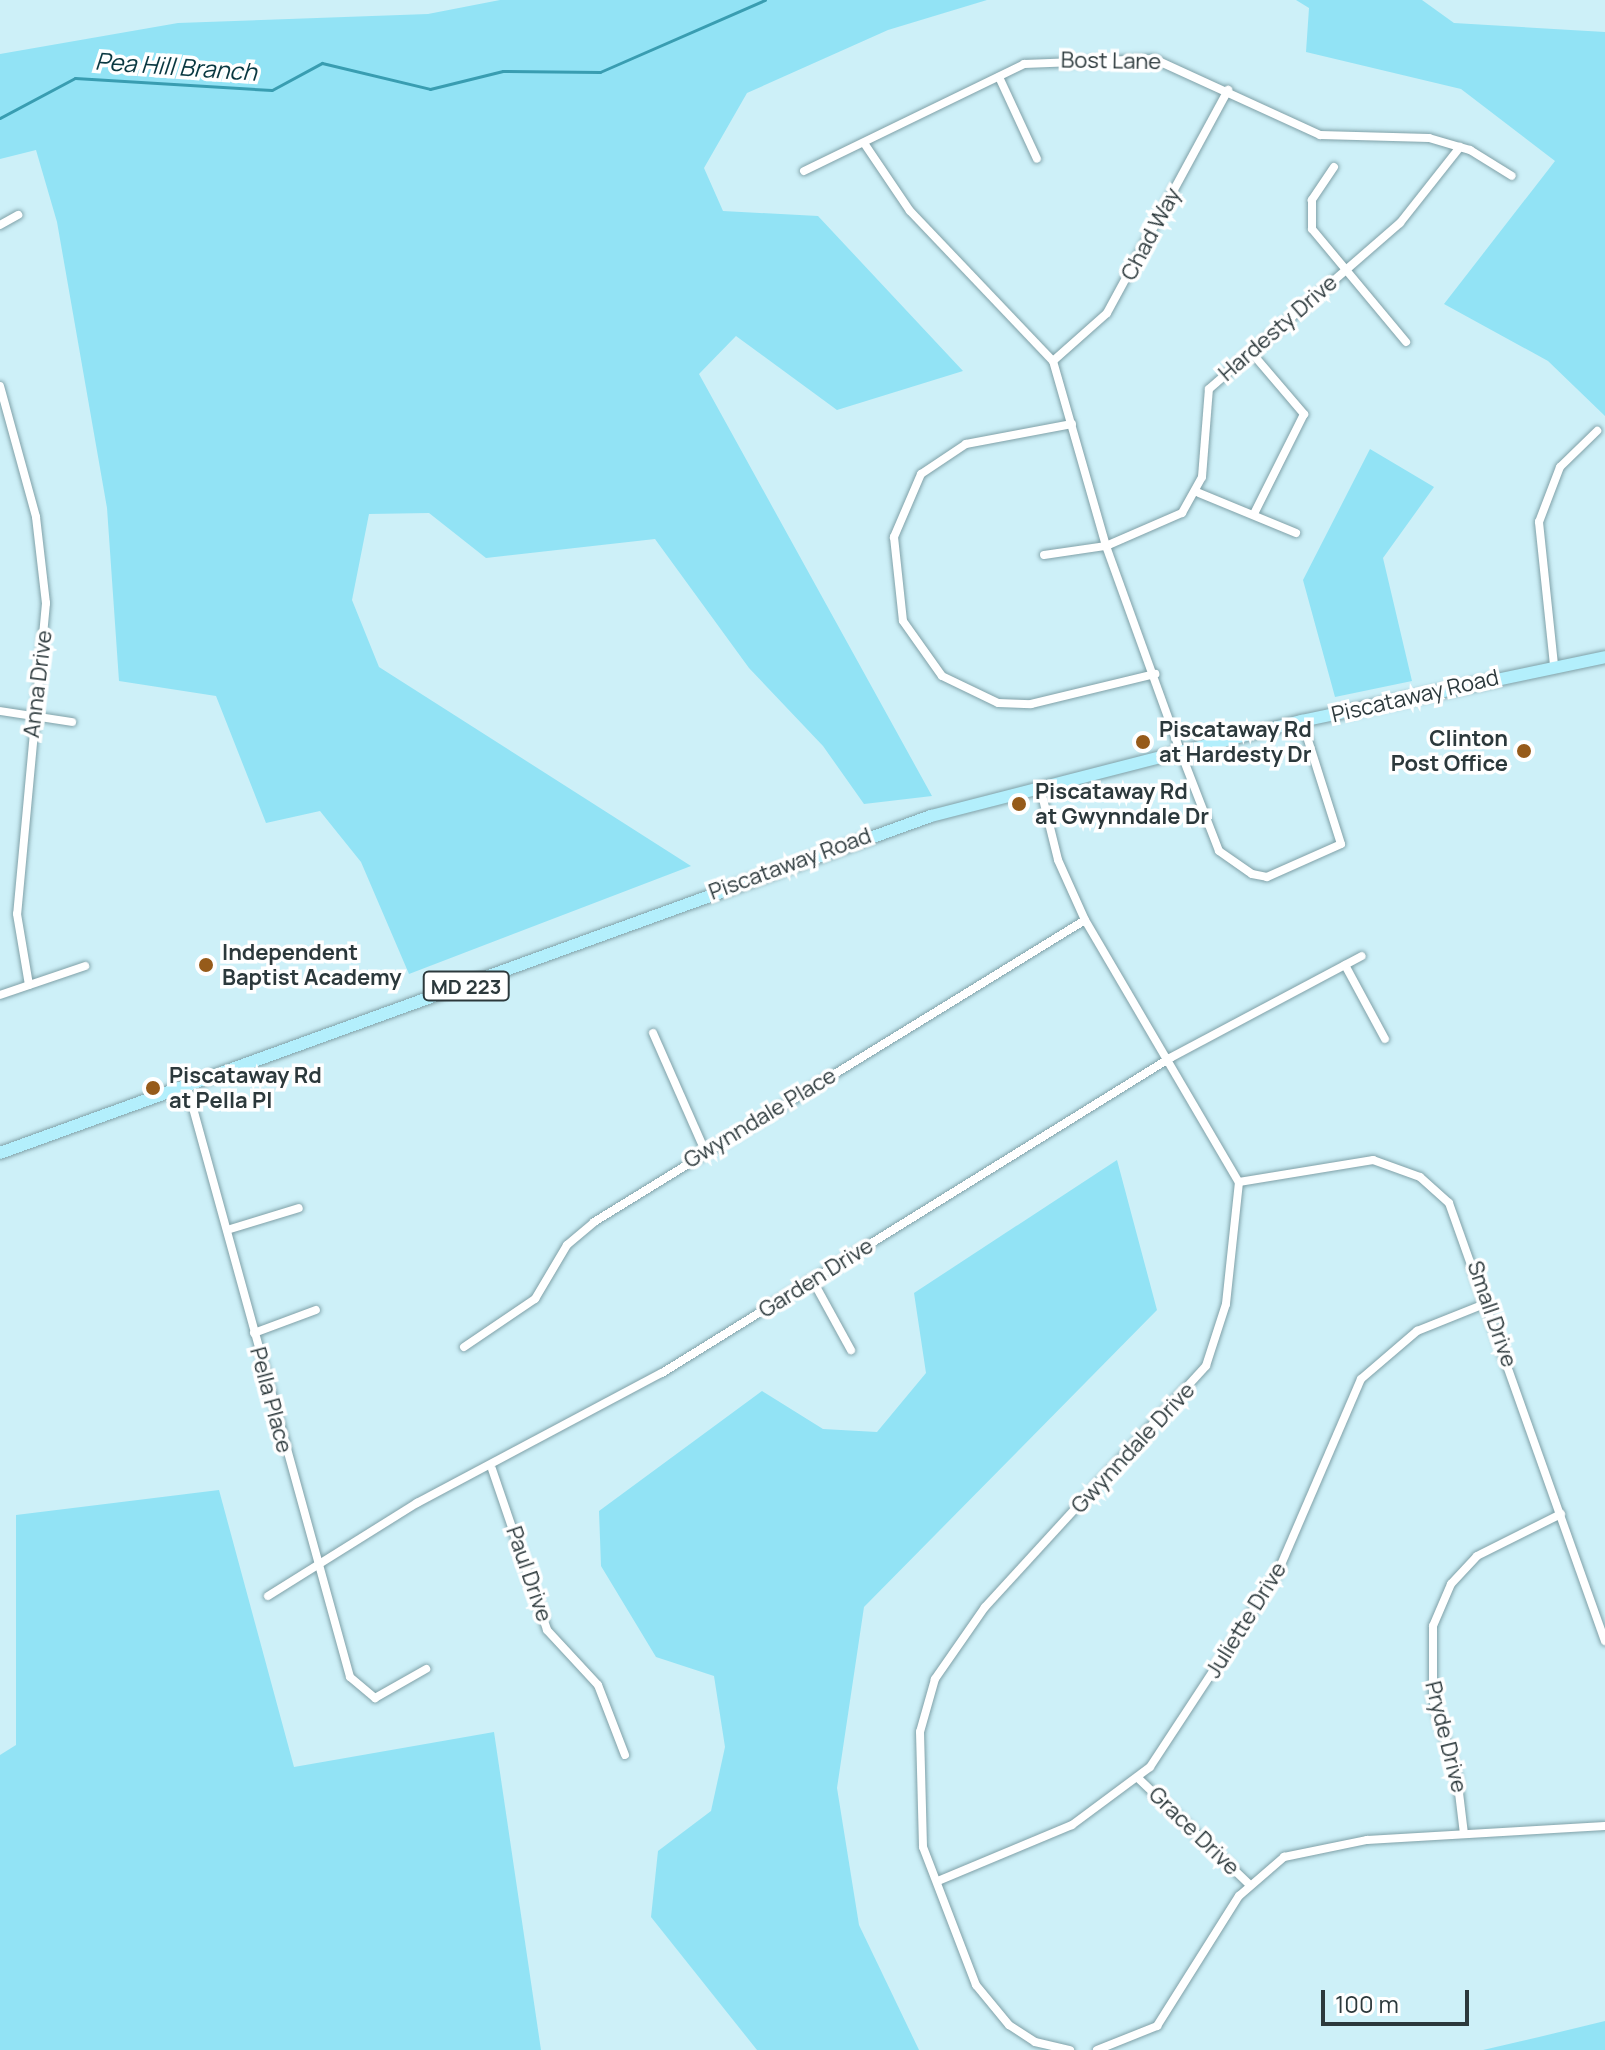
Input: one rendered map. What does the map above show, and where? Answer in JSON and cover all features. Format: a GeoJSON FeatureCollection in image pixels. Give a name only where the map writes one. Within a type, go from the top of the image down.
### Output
{"type":"FeatureCollection","features":[{"type":"Feature","properties":{"kind":"main road","name":"Piscataway Road"},"geometry":{"type":"LineString","coordinates":[[0,1153],[188,1090],[836,846],[1040,787],[1302,721],[1554,665],[1605,657]]}},
{"type":"Feature","properties":{"kind":"street","name":"Bost Lane"},"geometry":{"type":"LineString","coordinates":[[804,171],[1034,61],[1154,59],[1228,90],[1320,135],[1414,135],[1460,147],[1512,176]]}},
{"type":"Feature","properties":{"kind":"street"},"geometry":{"type":"LineString","coordinates":[[999,77],[1037,159]]}},
{"type":"Feature","properties":{"kind":"street","name":"Chad Way"},"geometry":{"type":"LineString","coordinates":[[1053,361],[1107,313],[1228,90]]}},
{"type":"Feature","properties":{"kind":"street"},"geometry":{"type":"LineString","coordinates":[[864,143],[910,211],[1053,361],[1106,546],[1219,851],[1267,877],[1341,844],[1302,721]]}},
{"type":"Feature","properties":{"kind":"street","name":"Hardesty Drive"},"geometry":{"type":"LineString","coordinates":[[1199,493],[1205,399],[1251,352],[1418,204],[1460,147]]}},
{"type":"Feature","properties":{"kind":"street"},"geometry":{"type":"LineString","coordinates":[[1334,167],[1312,200],[1309,222],[1344,271],[1406,342]]}},
{"type":"Feature","properties":{"kind":"street"},"geometry":{"type":"LineString","coordinates":[[0,225],[18,215]]}},
{"type":"Feature","properties":{"kind":"street"},"geometry":{"type":"LineString","coordinates":[[1251,352],[1304,414],[1254,514]]}},
{"type":"Feature","properties":{"kind":"street","name":"Anna Drive"},"geometry":{"type":"LineString","coordinates":[[0,386],[43,559],[43,651],[33,718],[17,914],[29,985]]}},
{"type":"Feature","properties":{"kind":"street"},"geometry":{"type":"LineString","coordinates":[[1072,424],[980,439],[921,474],[894,537],[903,621],[942,676],[998,703],[1031,704],[1155,674]]}},
{"type":"Feature","properties":{"kind":"street"},"geometry":{"type":"LineString","coordinates":[[1554,665],[1539,522],[1560,467],[1597,431]]}},
{"type":"Feature","properties":{"kind":"street"},"geometry":{"type":"LineString","coordinates":[[1044,555],[1106,546],[1174,519],[1199,493],[1296,533]]}},
{"type":"Feature","properties":{"kind":"street"},"geometry":{"type":"LineString","coordinates":[[0,711],[72,722]]}},
{"type":"Feature","properties":{"kind":"street"},"geometry":{"type":"LineString","coordinates":[[1040,787],[1058,860],[1085,920],[1170,1058],[1239,1182]]}},
{"type":"Feature","properties":{"kind":"street","name":"Gwynndale Place"},"geometry":{"type":"LineString","coordinates":[[464,1347],[535,1299],[576,1236],[705,1151],[1085,920]]}},
{"type":"Feature","properties":{"kind":"street","name":"Garden Drive"},"geometry":{"type":"LineString","coordinates":[[268,1596],[436,1492],[492,1469],[813,1281],[1170,1058],[1362,956]]}},
{"type":"Feature","properties":{"kind":"street"},"geometry":{"type":"LineString","coordinates":[[1345,965],[1385,1039]]}},
{"type":"Feature","properties":{"kind":"street"},"geometry":{"type":"LineString","coordinates":[[0,995],[85,966]]}},
{"type":"Feature","properties":{"kind":"street"},"geometry":{"type":"LineString","coordinates":[[653,1033],[705,1151]]}},
{"type":"Feature","properties":{"kind":"street","name":"Pella Place"},"geometry":{"type":"LineString","coordinates":[[188,1090],[315,1565],[350,1677],[375,1698],[426,1669]]}},
{"type":"Feature","properties":{"kind":"street","name":"Small Drive"},"geometry":{"type":"LineString","coordinates":[[1239,1182],[1358,1160],[1410,1172],[1459,1218],[1605,1641]]}},
{"type":"Feature","properties":{"kind":"street","name":"Gwynndale Drive"},"geometry":{"type":"LineString","coordinates":[[1070,2050],[1035,2042],[985,2001],[923,1847],[916,1782],[935,1679],[985,1607],[1206,1366],[1226,1304],[1239,1182]]}},
{"type":"Feature","properties":{"kind":"street"},"geometry":{"type":"LineString","coordinates":[[227,1230],[299,1208]]}},
{"type":"Feature","properties":{"kind":"street"},"geometry":{"type":"LineString","coordinates":[[813,1281],[851,1350]]}},
{"type":"Feature","properties":{"kind":"street","name":"Juliette Drive"},"geometry":{"type":"LineString","coordinates":[[938,1881],[1072,1825],[1139,1779],[1277,1574],[1361,1379],[1417,1331],[1487,1303]]}},
{"type":"Feature","properties":{"kind":"street"},"geometry":{"type":"LineString","coordinates":[[254,1333],[316,1310]]}},
{"type":"Feature","properties":{"kind":"street","name":"Paul Drive"},"geometry":{"type":"LineString","coordinates":[[492,1469],[547,1630],[598,1685],[625,1755]]}},
{"type":"Feature","properties":{"kind":"street","name":"Pryde Drive"},"geometry":{"type":"LineString","coordinates":[[1464,1834],[1457,1776],[1433,1700],[1433,1626],[1451,1584],[1477,1556],[1561,1514]]}},
{"type":"Feature","properties":{"kind":"street","name":"Grace Drive"},"geometry":{"type":"LineString","coordinates":[[1139,1779],[1249,1884]]}},
{"type":"Feature","properties":{"kind":"street"},"geometry":{"type":"LineString","coordinates":[[1097,2050],[1144,2036],[1171,2013],[1249,1884],[1284,1857],[1316,1847],[1605,1826]]}},
{"type":"Feature","properties":{"kind":"shaded area"},"geometry":{"type":"Polygon","coordinates":[[[500,0],[987,0],[888,30],[747,93],[704,168],[723,211],[818,216],[963,371],[837,410],[736,336],[699,374],[932,796],[864,804],[823,746],[749,668],[655,539],[486,558],[429,513],[369,514],[352,600],[379,667],[691,866],[409,974],[361,862],[320,811],[266,823],[216,696],[119,681],[107,508],[57,222],[36,150],[0,159],[0,54],[178,23],[428,14],[500,0]]]}},
{"type":"Feature","properties":{"kind":"shaded area"},"geometry":{"type":"Polygon","coordinates":[[[1296,0],[1422,0],[1454,23],[1605,32],[1605,416],[1548,361],[1444,304],[1555,161],[1461,89],[1306,52],[1309,8],[1296,0]]]}},
{"type":"Feature","properties":{"kind":"shaded area"},"geometry":{"type":"Polygon","coordinates":[[[1370,449],[1434,487],[1383,558],[1412,681],[1335,697],[1303,580],[1370,449]]]}},
{"type":"Feature","properties":{"kind":"shaded area"},"geometry":{"type":"Polygon","coordinates":[[[1117,1160],[1157,1310],[864,1607],[837,1788],[859,1925],[919,2050],[757,2050],[651,1917],[658,1851],[711,1811],[725,1747],[714,1676],[656,1657],[601,1566],[599,1511],[762,1391],[823,1429],[877,1432],[926,1373],[914,1293],[1117,1160]]]}},
{"type":"Feature","properties":{"kind":"shaded area"},"geometry":{"type":"Polygon","coordinates":[[[219,1490],[294,1767],[494,1732],[541,2050],[0,2050],[0,1755],[16,1745],[16,1515],[219,1490]]]}},
{"type":"Feature","properties":{"kind":"shaded area"},"geometry":{"type":"Polygon","coordinates":[[[1605,2021],[1605,2050],[1483,2050],[1539,2037],[1605,2021]]]}},
{"type":"Feature","properties":{"kind":"waterway","name":"Pea Hill Branch"},"geometry":{"type":"LineString","coordinates":[[0,118],[75,78],[272,90],[322,63],[430,89],[503,71],[600,72],[765,0]]}},
{"type":"Feature","properties":{"kind":"place","name":"Piscataway Rd at Hardesty Dr"},"geometry":{"type":"Point","coordinates":[1143,742]}},
{"type":"Feature","properties":{"kind":"place","name":"Clinton Post Office"},"geometry":{"type":"Point","coordinates":[1524,751]}},
{"type":"Feature","properties":{"kind":"place","name":"Piscataway Rd at Gwynndale Dr"},"geometry":{"type":"Point","coordinates":[1019,804]}},
{"type":"Feature","properties":{"kind":"place","name":"Independent Baptist Academy"},"geometry":{"type":"Point","coordinates":[206,965]}},
{"type":"Feature","properties":{"kind":"place","name":"Piscataway Rd at Pella Pl"},"geometry":{"type":"Point","coordinates":[153,1088]}}]}
